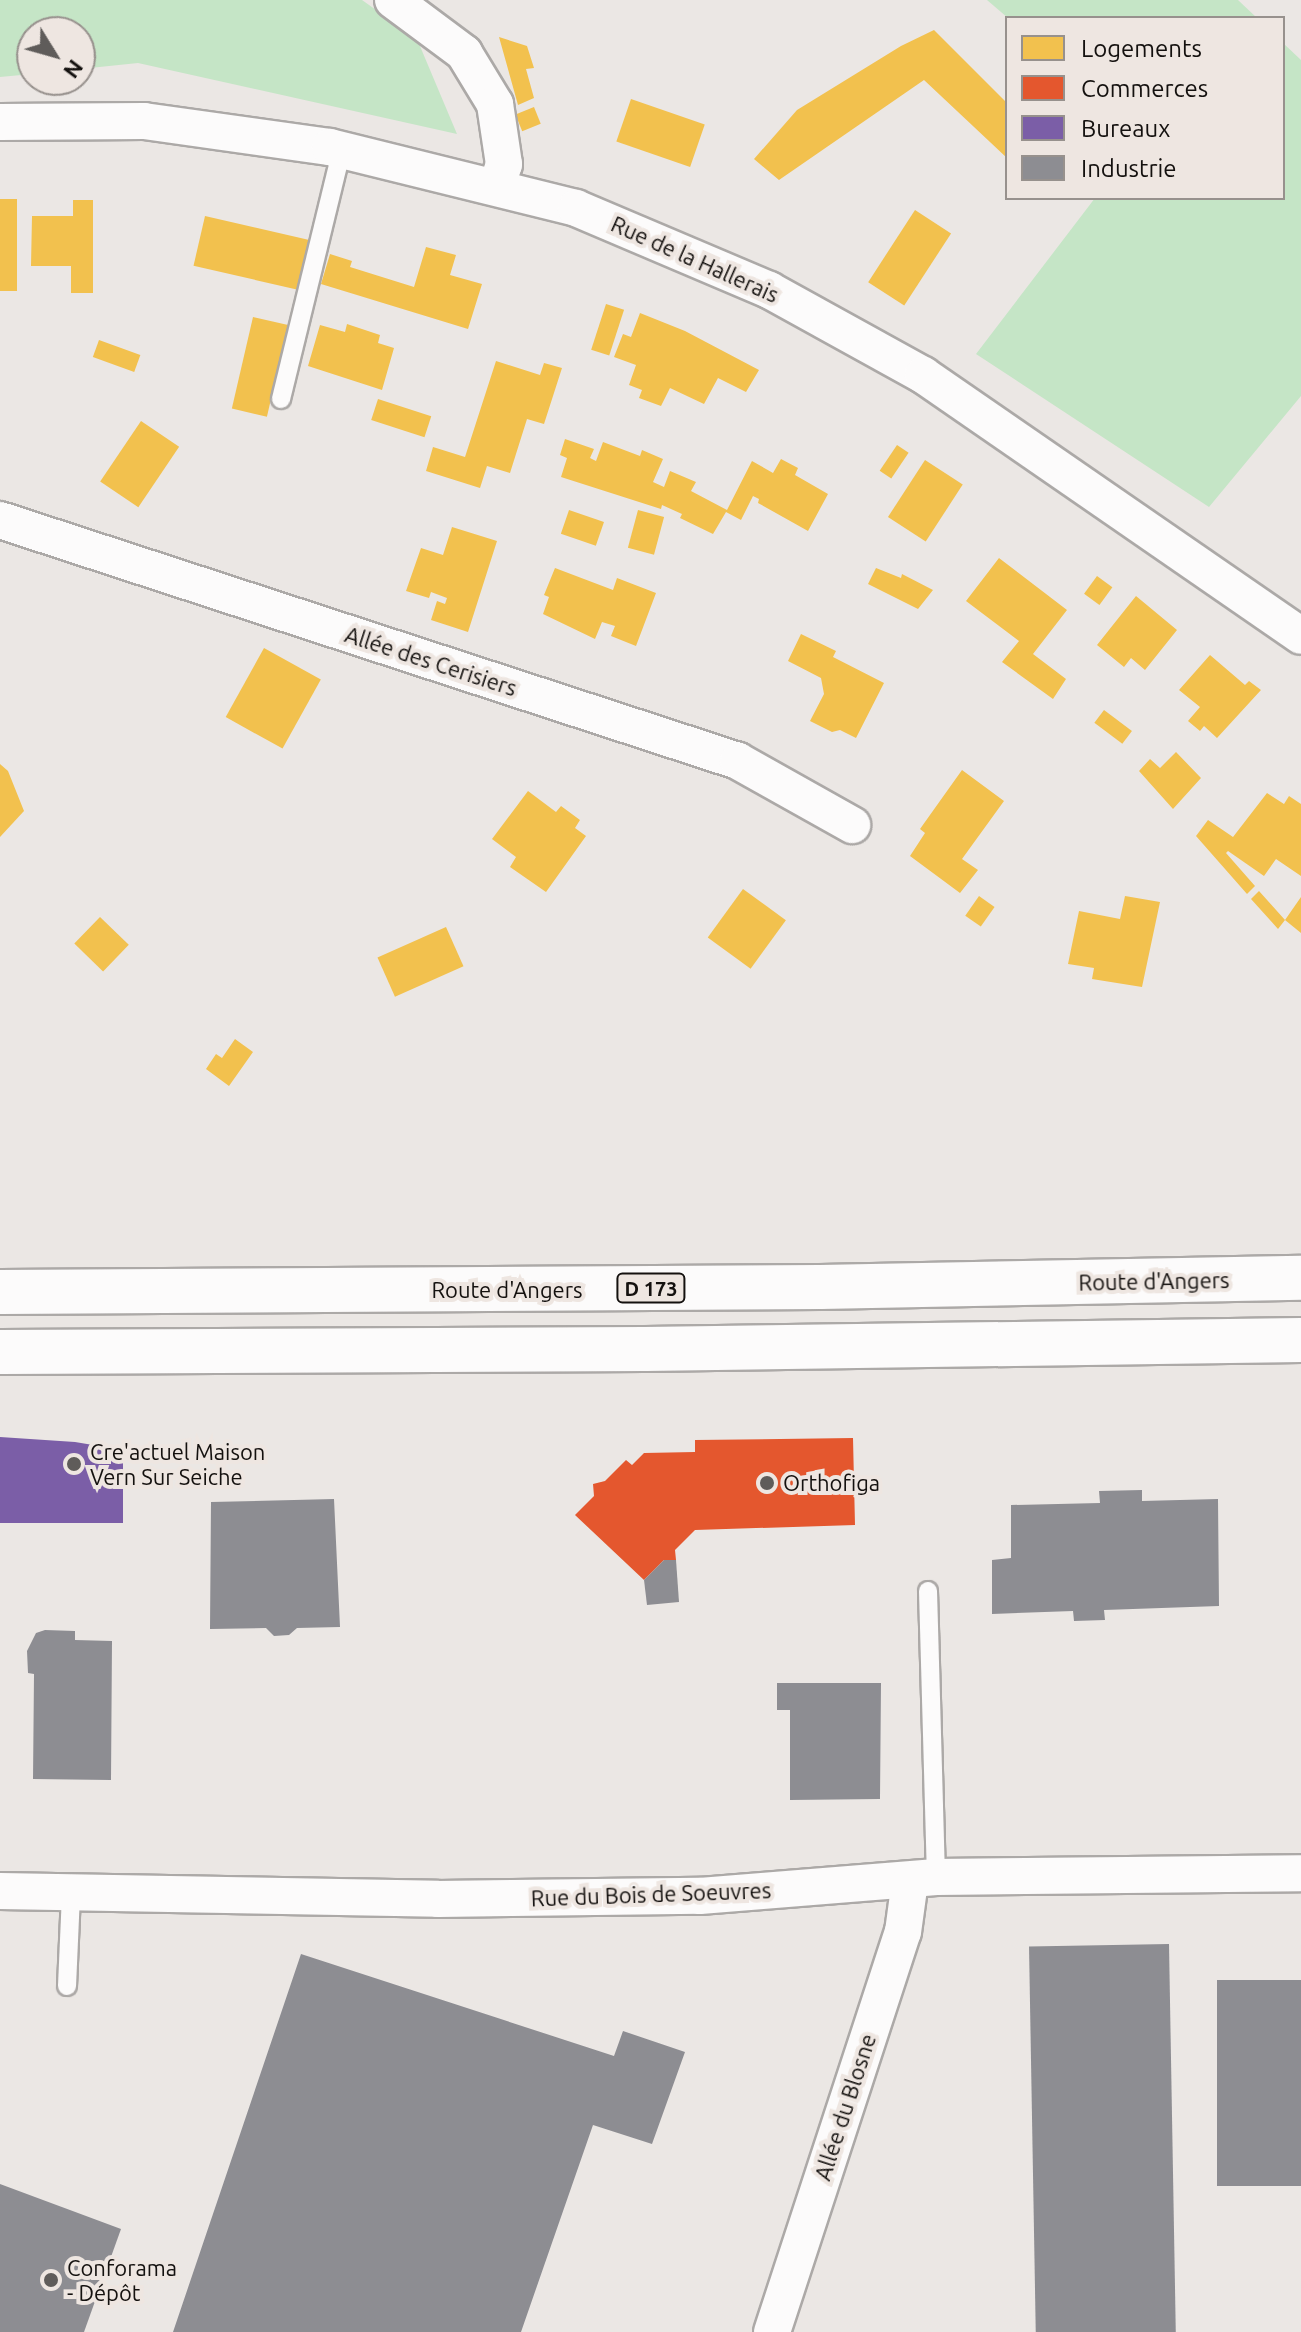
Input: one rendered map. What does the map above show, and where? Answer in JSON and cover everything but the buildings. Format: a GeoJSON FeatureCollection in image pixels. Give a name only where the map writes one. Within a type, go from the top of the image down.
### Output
{"type":"FeatureCollection","features":[{"type":"Feature","properties":{"kind":"highway","name":"Route d'Angers"},"geometry":{"type":"LineString","coordinates":[[0,1292],[804,1287],[1301,1278]]}},
{"type":"Feature","properties":{"kind":"highway"},"geometry":{"type":"LineString","coordinates":[[0,1352],[693,1349],[1301,1340]]}},
{"type":"Feature","properties":{"kind":"street"},"geometry":{"type":"LineString","coordinates":[[393,0],[464,53],[495,104],[504,164],[497,186]]}},
{"type":"Feature","properties":{"kind":"street","name":"Rue de la Hallerais"},"geometry":{"type":"LineString","coordinates":[[0,122],[144,121],[342,149],[576,208],[769,290],[858,338],[982,413],[1301,636]]}},
{"type":"Feature","properties":{"kind":"street","name":"Allée des Cerisiers"},"geometry":{"type":"LineString","coordinates":[[0,520],[738,761],[852,825]]}},
{"type":"Feature","properties":{"kind":"street","name":"Rue du Bois de Soeuvres"},"geometry":{"type":"LineString","coordinates":[[0,1891],[423,1899],[700,1896],[923,1879],[1301,1873]]}},
{"type":"Feature","properties":{"kind":"street","name":"Allée du Blosne"},"geometry":{"type":"LineString","coordinates":[[772,2332],[923,1879]]}},
{"type":"Feature","properties":{"kind":"lane"},"geometry":{"type":"LineString","coordinates":[[281,399],[342,149]]}},
{"type":"Feature","properties":{"kind":"lane"},"geometry":{"type":"LineString","coordinates":[[923,1879],[928,1591]]}},
{"type":"Feature","properties":{"kind":"lane"},"geometry":{"type":"LineString","coordinates":[[67,1986],[71,1893]]}},
{"type":"Feature","properties":{"kind":"green space"},"geometry":{"type":"Polygon","coordinates":[[[0,0],[362,0],[417,39],[457,134],[138,63],[96,67],[96,16],[16,16],[16,76],[0,77],[0,0]]]}},
{"type":"Feature","properties":{"kind":"green space"},"geometry":{"type":"Polygon","coordinates":[[[987,0],[1238,0],[1255,16],[1006,16],[987,0]]]}},
{"type":"Feature","properties":{"kind":"green space"},"geometry":{"type":"Polygon","coordinates":[[[1285,45],[1301,60],[1301,396],[1209,507],[976,354],[1093,200],[1285,200],[1285,45]]]}},
{"type":"Feature","properties":{"kind":"place","name":"Cre'actuel Maison Vern Sur Seiche"},"geometry":{"type":"Point","coordinates":[74,1464]}},
{"type":"Feature","properties":{"kind":"place","name":"Orthofiga"},"geometry":{"type":"Point","coordinates":[767,1483]}},
{"type":"Feature","properties":{"kind":"place","name":"Conforama - Dépôt"},"geometry":{"type":"Point","coordinates":[51,2280]}}]}
